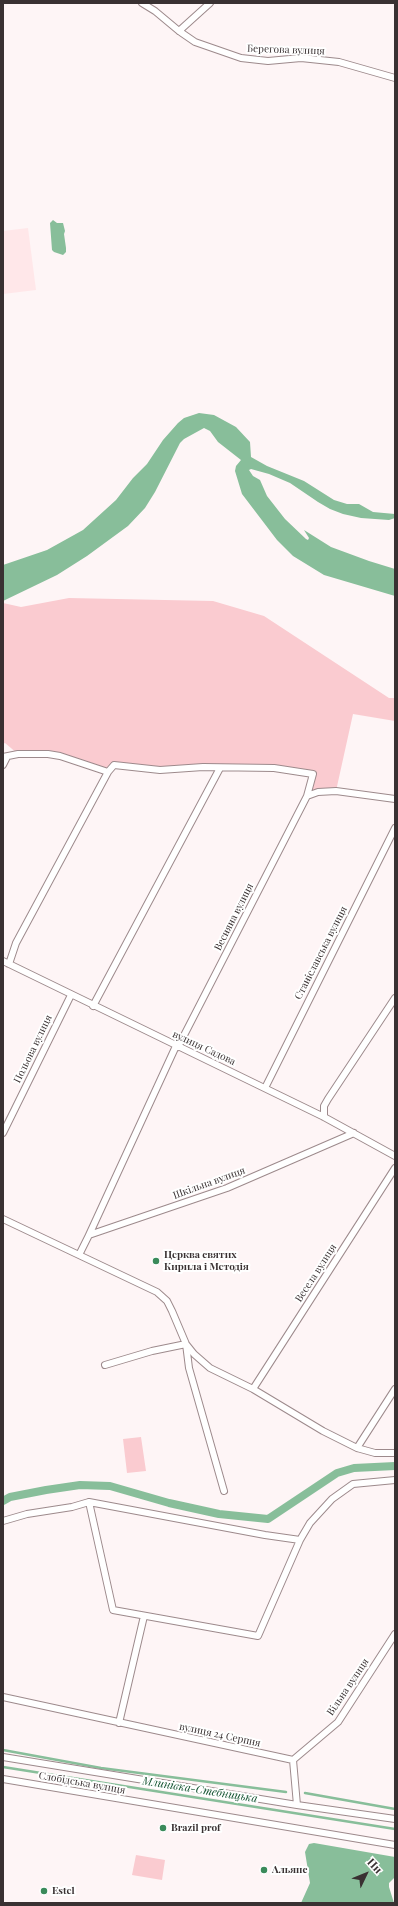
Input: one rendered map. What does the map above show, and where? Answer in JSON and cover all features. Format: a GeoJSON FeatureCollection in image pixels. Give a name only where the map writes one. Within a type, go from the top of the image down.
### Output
{"type":"FeatureCollection","features":[{"type":"Feature","properties":{"kind":"street","name":"Берегова вулиця"},"geometry":{"type":"LineString","coordinates":[[142,3],[155,11],[178,31],[196,42],[241,58],[268,61],[301,58],[339,62],[395,78]]}},
{"type":"Feature","properties":{"kind":"street"},"geometry":{"type":"LineString","coordinates":[[178,31],[210,3]]}},
{"type":"Feature","properties":{"kind":"street"},"geometry":{"type":"LineString","coordinates":[[3,765],[5,757],[18,754],[48,754],[60,756],[108,772]]}},
{"type":"Feature","properties":{"kind":"street"},"geometry":{"type":"LineString","coordinates":[[9,964],[16,943],[108,772],[114,765],[160,770],[220,768],[93,1006]]}},
{"type":"Feature","properties":{"kind":"street","name":"Весняна вулиця"},"geometry":{"type":"LineString","coordinates":[[89,1235],[177,1046],[307,796],[313,774],[274,768],[220,768]]}},
{"type":"Feature","properties":{"kind":"street"},"geometry":{"type":"LineString","coordinates":[[307,796],[318,792],[336,791],[395,799]]}},
{"type":"Feature","properties":{"kind":"street","name":"Станіславська вулиця"},"geometry":{"type":"LineString","coordinates":[[265,1088],[395,828]]}},
{"type":"Feature","properties":{"kind":"street","name":"вулиця Садова"},"geometry":{"type":"LineString","coordinates":[[3,961],[324,1117],[395,1156]]}},
{"type":"Feature","properties":{"kind":"street","name":"Польова вулиця"},"geometry":{"type":"LineString","coordinates":[[3,1133],[71,995]]}},
{"type":"Feature","properties":{"kind":"street"},"geometry":{"type":"LineString","coordinates":[[324,1117],[324,1106],[328,1099],[395,998]]}},
{"type":"Feature","properties":{"kind":"street","name":"Шкільна вулиця"},"geometry":{"type":"LineString","coordinates":[[89,1235],[227,1188],[354,1133]]}},
{"type":"Feature","properties":{"kind":"street","name":"Весела вулиця"},"geometry":{"type":"LineString","coordinates":[[253,1389],[395,1168]]}},
{"type":"Feature","properties":{"kind":"street"},"geometry":{"type":"LineString","coordinates":[[3,1220],[157,1292],[166,1301],[172,1310],[186,1344],[190,1368],[224,1491]]}},
{"type":"Feature","properties":{"kind":"street"},"geometry":{"type":"LineString","coordinates":[[79,1255],[89,1235]]}},
{"type":"Feature","properties":{"kind":"street"},"geometry":{"type":"LineString","coordinates":[[186,1344],[194,1354],[210,1368],[253,1389],[323,1431],[357,1448],[375,1453],[395,1453]]}},
{"type":"Feature","properties":{"kind":"street"},"geometry":{"type":"LineString","coordinates":[[105,1365],[152,1351],[186,1344]]}},
{"type":"Feature","properties":{"kind":"street"},"geometry":{"type":"LineString","coordinates":[[357,1448],[395,1389]]}},
{"type":"Feature","properties":{"kind":"street"},"geometry":{"type":"LineString","coordinates":[[89,1502],[113,1610],[258,1636],[300,1540],[310,1523],[332,1499],[353,1484],[395,1480]]}},
{"type":"Feature","properties":{"kind":"street"},"geometry":{"type":"LineString","coordinates":[[3,1522],[27,1514],[72,1507],[89,1502],[265,1535],[300,1540]]}},
{"type":"Feature","properties":{"kind":"street"},"geometry":{"type":"LineString","coordinates":[[119,1723],[144,1616]]}},
{"type":"Feature","properties":{"kind":"street","name":"Вільна вулиця"},"geometry":{"type":"LineString","coordinates":[[293,1760],[338,1722],[395,1634]]}},
{"type":"Feature","properties":{"kind":"street","name":"вулиця 24 Серпня"},"geometry":{"type":"LineString","coordinates":[[3,1697],[293,1760]]}},
{"type":"Feature","properties":{"kind":"street"},"geometry":{"type":"LineString","coordinates":[[3,1757],[297,1805],[395,1819]]}},
{"type":"Feature","properties":{"kind":"street"},"geometry":{"type":"LineString","coordinates":[[293,1760],[297,1805]]}},
{"type":"Feature","properties":{"kind":"street","name":"Слобідська вулиця"},"geometry":{"type":"LineString","coordinates":[[3,1779],[395,1845]]}},
{"type":"Feature","properties":{"kind":"shaded area"},"geometry":{"type":"Polygon","coordinates":[[[53,220],[57,223],[63,223],[66,252],[63,255],[52,250],[50,223],[53,220]]]}},
{"type":"Feature","properties":{"kind":"shaded area"},"geometry":{"type":"Polygon","coordinates":[[[28,228],[36,290],[3,294],[3,231],[28,228]]]}},
{"type":"Feature","properties":{"kind":"shaded area"},"geometry":{"type":"Polygon","coordinates":[[[199,413],[214,415],[236,427],[250,442],[251,457],[267,466],[304,481],[334,500],[347,504],[359,504],[373,512],[395,514],[395,518],[389,520],[361,518],[343,514],[318,502],[290,483],[269,474],[251,469],[249,470],[253,476],[260,480],[267,496],[285,519],[306,539],[308,540],[309,538],[304,530],[331,547],[395,569],[395,596],[324,575],[293,556],[277,540],[242,494],[235,471],[236,466],[241,460],[218,442],[210,431],[204,428],[184,439],[180,443],[155,492],[145,508],[128,526],[87,556],[57,575],[3,601],[3,565],[47,550],[83,530],[116,500],[133,478],[147,464],[163,440],[178,423],[184,418],[199,413]]]}},
{"type":"Feature","properties":{"kind":"shaded area"},"geometry":{"type":"Polygon","coordinates":[[[69,598],[213,601],[264,616],[389,698],[395,698],[395,721],[353,714],[336,791],[307,796],[313,774],[294,770],[114,765],[108,772],[60,756],[18,754],[5,743],[3,744],[3,603],[21,607],[69,598]]]}},
{"type":"Feature","properties":{"kind":"shaded area"},"geometry":{"type":"Polygon","coordinates":[[[141,1437],[146,1471],[127,1473],[123,1439],[141,1437]]]}},
{"type":"Feature","properties":{"kind":"shaded area"},"geometry":{"type":"Polygon","coordinates":[[[314,1843],[395,1857],[395,1877],[389,1883],[394,1903],[301,1903],[310,1883],[305,1852],[309,1844],[314,1843]]]}},
{"type":"Feature","properties":{"kind":"shaded area"},"geometry":{"type":"Polygon","coordinates":[[[136,1855],[165,1860],[162,1880],[132,1875],[136,1855]]]}},
{"type":"Feature","properties":{"kind":"waterway"},"geometry":{"type":"LineString","coordinates":[[3,1501],[10,1497],[80,1485],[110,1486],[169,1503],[219,1514],[268,1519],[337,1473],[354,1468],[395,1466]]}},
{"type":"Feature","properties":{"kind":"waterway"},"geometry":{"type":"LineString","coordinates":[[3,1750],[101,1768],[286,1792]]}},
{"type":"Feature","properties":{"kind":"waterway","name":"Млинівка-Стебницька"},"geometry":{"type":"LineString","coordinates":[[3,1767],[395,1829]]}},
{"type":"Feature","properties":{"kind":"waterway"},"geometry":{"type":"LineString","coordinates":[[305,1793],[395,1809]]}},
{"type":"Feature","properties":{"kind":"place","name":"Церква святих Кирила і Методія"},"geometry":{"type":"Point","coordinates":[156,1261]}},
{"type":"Feature","properties":{"kind":"place","name":"Brazil prof"},"geometry":{"type":"Point","coordinates":[163,1828]}},
{"type":"Feature","properties":{"kind":"place","name":"Альянс"},"geometry":{"type":"Point","coordinates":[264,1870]}},
{"type":"Feature","properties":{"kind":"place","name":"Estel"},"geometry":{"type":"Point","coordinates":[44,1891]}}]}
